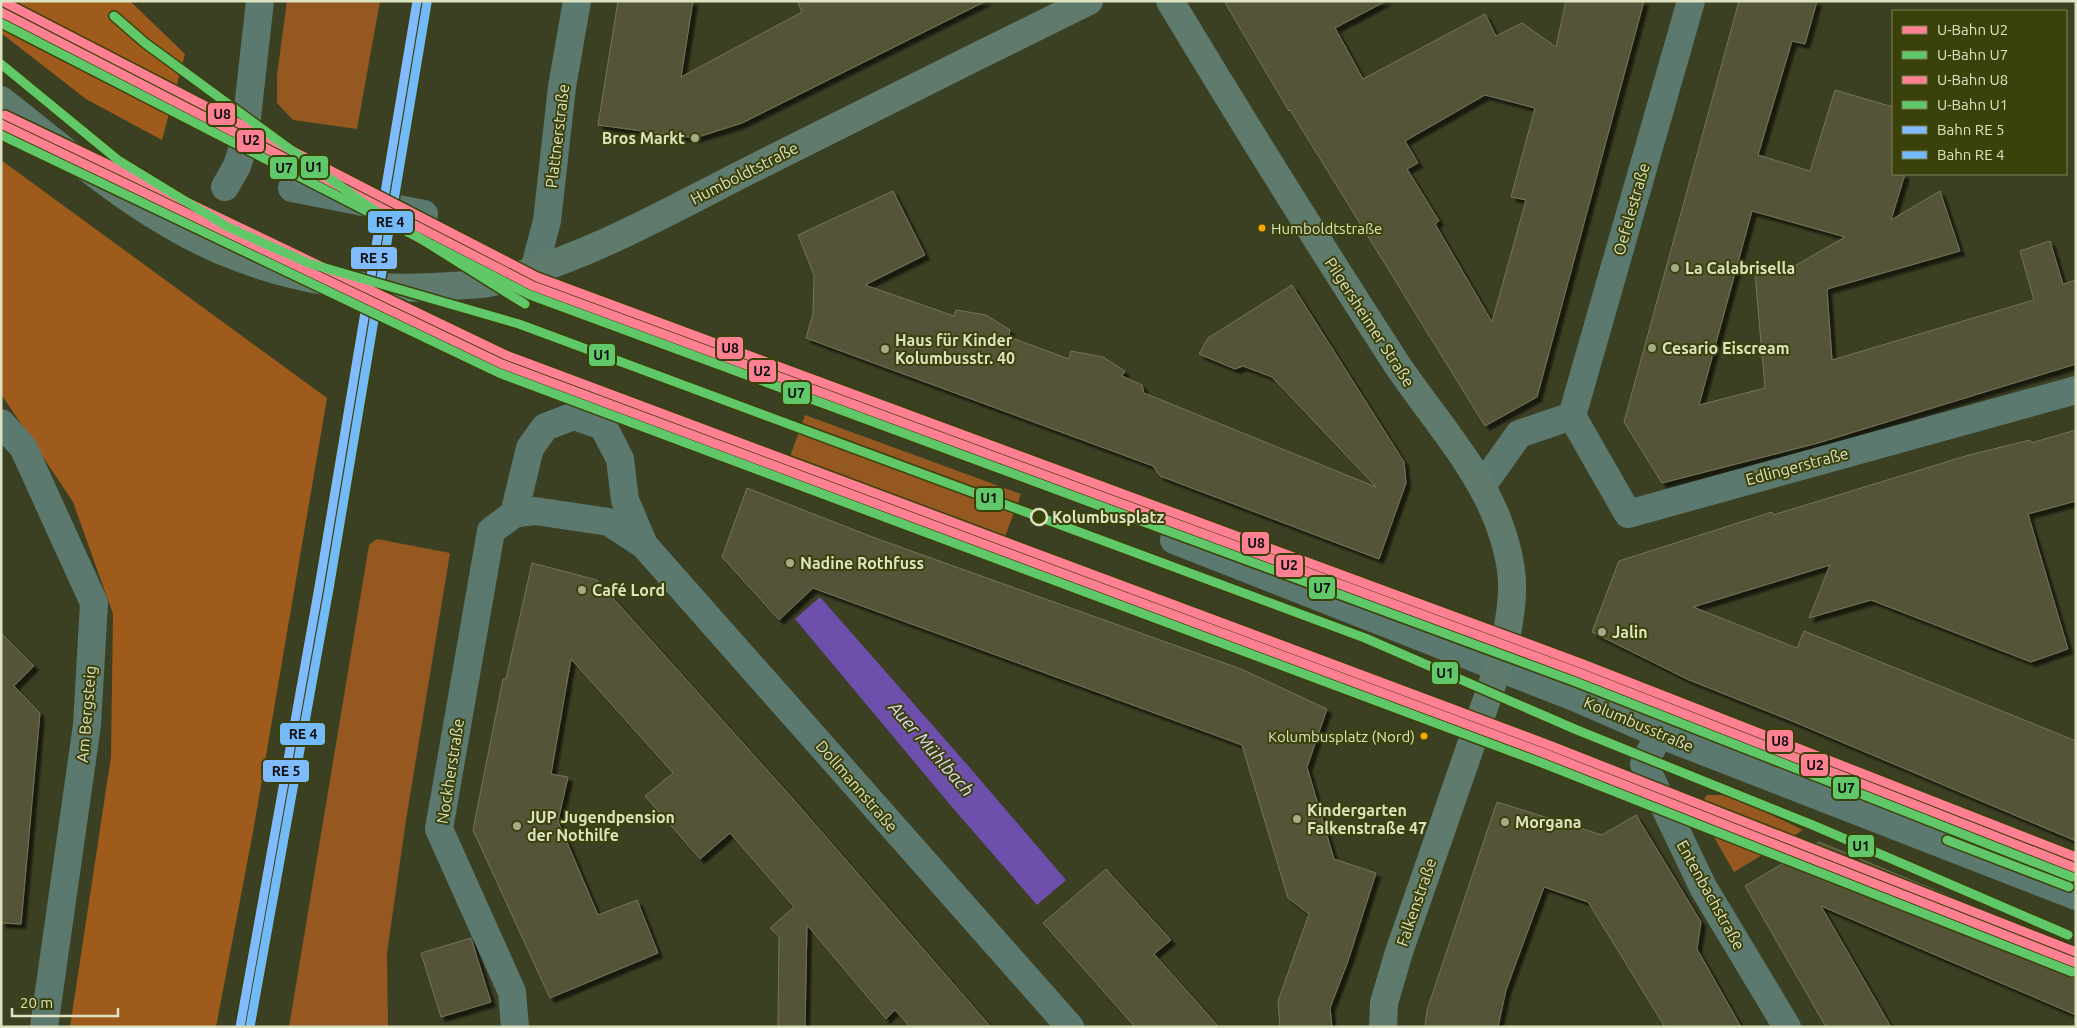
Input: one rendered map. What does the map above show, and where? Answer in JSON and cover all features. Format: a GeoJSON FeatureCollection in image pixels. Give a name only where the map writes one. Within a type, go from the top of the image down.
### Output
{"type":"FeatureCollection","features":[{"type":"Feature","properties":{"kind":"main road","name":"Humboldtstraße"},"geometry":{"type":"LineString","coordinates":[[1,100],[99,177],[160,219],[236,257],[310,279],[383,288],[433,288],[490,283],[534,270],[641,225],[1089,1]]}},
{"type":"Feature","properties":{"kind":"main road","name":"Pilgersheimer Straße"},"geometry":{"type":"LineString","coordinates":[[1170,1],[1318,242],[1398,366],[1482,486],[1498,521],[1512,571],[1513,608],[1498,666]]}},
{"type":"Feature","properties":{"kind":"main road","name":"Falkenstraße"},"geometry":{"type":"LineString","coordinates":[[1383,1027],[1384,1003],[1399,952],[1498,666]]}},
{"type":"Feature","properties":{"kind":"street"},"geometry":{"type":"LineString","coordinates":[[225,187],[237,166],[244,144],[260,1]]}},
{"type":"Feature","properties":{"kind":"street","name":"Plattnerstraße"},"geometry":{"type":"LineString","coordinates":[[534,270],[547,221],[562,87],[577,1]]}},
{"type":"Feature","properties":{"kind":"street","name":"Oefelestraße"},"geometry":{"type":"LineString","coordinates":[[1572,416],[1691,1]]}},
{"type":"Feature","properties":{"kind":"street"},"geometry":{"type":"LineString","coordinates":[[292,188],[424,214]]}},
{"type":"Feature","properties":{"kind":"street","name":"Edlingerstraße"},"geometry":{"type":"LineString","coordinates":[[1572,416],[1628,514],[2076,390]]}},
{"type":"Feature","properties":{"kind":"street","name":"Dollmannstraße"},"geometry":{"type":"LineString","coordinates":[[644,545],[626,500],[620,459],[603,426],[574,416],[545,427],[530,448],[514,514],[535,511],[609,522],[644,545],[1070,1027]]}},
{"type":"Feature","properties":{"kind":"street"},"geometry":{"type":"LineString","coordinates":[[1482,486],[1519,434],[1572,416]]}},
{"type":"Feature","properties":{"kind":"street","name":"Am Bergsteig"},"geometry":{"type":"LineString","coordinates":[[1,423],[23,447],[94,603],[87,725],[44,1027]]}},
{"type":"Feature","properties":{"kind":"street","name":"Nockherstraße"},"geometry":{"type":"LineString","coordinates":[[514,514],[491,531],[439,829],[512,992],[515,1027]]}},
{"type":"Feature","properties":{"kind":"street","name":"Kolumbusstraße"},"geometry":{"type":"LineString","coordinates":[[1174,540],[1498,666],[1658,734],[1854,808],[2076,896]]}},
{"type":"Feature","properties":{"kind":"street","name":"Entenbachstraße"},"geometry":{"type":"LineString","coordinates":[[1658,734],[1644,764],[1703,886],[1787,1027]]}},
{"type":"Feature","properties":{"kind":"shaded area"},"geometry":{"type":"Polygon","coordinates":[[[1,1],[130,1],[185,54],[162,140],[86,99],[1,33],[1,1]]]}},
{"type":"Feature","properties":{"kind":"shaded area"},"geometry":{"type":"Polygon","coordinates":[[[287,1],[380,1],[357,129],[293,120],[277,103],[277,75],[287,1]]]}},
{"type":"Feature","properties":{"kind":"shaded area"},"geometry":{"type":"Polygon","coordinates":[[[1,160],[327,398],[253,832],[216,1027],[70,1027],[111,757],[113,614],[73,502],[1,394],[1,160]]]}},
{"type":"Feature","properties":{"kind":"shaded area"},"geometry":{"type":"Polygon","coordinates":[[[805,415],[1021,494],[997,558],[782,479],[805,415]]]}},
{"type":"Feature","properties":{"kind":"shaded area"},"geometry":{"type":"Polygon","coordinates":[[[377,539],[450,553],[406,820],[387,953],[388,1027],[289,1027],[369,545],[377,539]]]}},
{"type":"Feature","properties":{"kind":"shaded area"},"geometry":{"type":"Polygon","coordinates":[[[1707,795],[1730,795],[1803,830],[1734,872],[1698,809],[1707,795]]]}},
{"type":"Feature","properties":{"kind":"water","name":"Auer Mühlbach"},"geometry":{"type":"Polygon","coordinates":[[[820,597],[1066,880],[1037,905],[952,807],[795,619],[820,597]]]}},
{"type":"Feature","properties":{"kind":"building"},"geometry":{"type":"Polygon","coordinates":[[[618,1],[693,1],[681,77],[802,12],[797,1],[986,1],[742,123],[695,138],[598,125],[618,1]]]}},
{"type":"Feature","properties":{"kind":"building"},"geometry":{"type":"Polygon","coordinates":[[[1224,1],[1386,1],[1335,28],[1363,79],[1485,14],[1496,36],[1522,23],[1556,47],[1566,1],[1644,1],[1537,397],[1485,426],[1289,111],[1224,1]],[[1485,95],[1405,141],[1418,163],[1407,169],[1439,221],[1435,224],[1492,322],[1526,200],[1511,197],[1535,108],[1485,95]]]}},
{"type":"Feature","properties":{"kind":"building"},"geometry":{"type":"Polygon","coordinates":[[[1739,1],[1817,1],[1805,44],[1792,41],[1758,155],[1810,171],[1835,90],[1892,107],[1892,175],[1905,175],[1891,220],[1940,191],[1960,251],[1827,289],[1832,360],[2034,300],[2020,251],[2050,241],[2063,284],[2076,280],[2076,364],[1818,443],[1662,483],[1624,422],[1739,1]],[[1752,211],[1699,405],[1765,388],[1755,274],[1784,272],[1845,237],[1752,211]]]}},
{"type":"Feature","properties":{"kind":"building"},"geometry":{"type":"Polygon","coordinates":[[[893,191],[925,255],[865,285],[954,316],[956,310],[986,315],[1010,330],[1009,337],[1069,359],[1071,351],[1103,357],[1125,371],[1122,376],[1142,385],[1144,393],[1376,487],[1272,377],[1243,366],[1235,369],[1199,354],[1208,338],[1292,285],[1404,462],[1406,483],[1379,559],[1160,476],[1153,466],[806,338],[813,314],[814,275],[798,235],[893,191]]]}},
{"type":"Feature","properties":{"kind":"building"},"geometry":{"type":"Polygon","coordinates":[[[2076,430],[2076,501],[2028,514],[2068,649],[2031,662],[1871,600],[1809,618],[1830,565],[1693,607],[1797,648],[1804,631],[2076,741],[2076,841],[1792,721],[1689,680],[1592,632],[1619,561],[1772,512],[1773,515],[1969,455],[2030,440],[2031,443],[2076,430]]]}},
{"type":"Feature","properties":{"kind":"building"},"geometry":{"type":"Polygon","coordinates":[[[747,488],[875,538],[1241,669],[1327,709],[1307,767],[1334,859],[1376,873],[1348,961],[1330,1008],[1332,1027],[1280,1027],[1278,1001],[1309,914],[1288,898],[1242,745],[813,588],[779,620],[722,557],[747,488]]]}},
{"type":"Feature","properties":{"kind":"building"},"geometry":{"type":"Polygon","coordinates":[[[532,563],[597,580],[794,800],[991,1027],[910,1027],[895,1010],[886,1019],[807,925],[805,1027],[778,1027],[779,937],[770,928],[794,907],[730,833],[700,859],[645,796],[673,773],[571,659],[551,774],[568,777],[558,821],[598,915],[637,900],[658,953],[550,998],[473,830],[503,679],[506,679],[532,563]]]}},
{"type":"Feature","properties":{"kind":"building"},"geometry":{"type":"Polygon","coordinates":[[[1,633],[34,666],[14,686],[40,713],[21,924],[1,923],[1,633]]]}},
{"type":"Feature","properties":{"kind":"building"},"geometry":{"type":"Polygon","coordinates":[[[1497,802],[1602,835],[1636,815],[1701,922],[1697,949],[1741,1027],[1665,1027],[1588,902],[1544,887],[1506,990],[1498,1027],[1425,1027],[1427,1010],[1497,802]]]}},
{"type":"Feature","properties":{"kind":"building"},"geometry":{"type":"Polygon","coordinates":[[[1819,842],[2076,949],[2076,1015],[1821,906],[1891,1027],[1826,1027],[1745,886],[1819,842]]]}},
{"type":"Feature","properties":{"kind":"building"},"geometry":{"type":"Polygon","coordinates":[[[1106,869],[1171,940],[1154,954],[1219,1027],[1135,1027],[1043,923],[1106,869]]]}},
{"type":"Feature","properties":{"kind":"building"},"geometry":{"type":"Polygon","coordinates":[[[471,938],[491,1002],[441,1017],[421,953],[471,938]]]}},
{"type":"Feature","properties":{"kind":"metro line","name":"U8"},"geometry":{"type":"LineString","coordinates":[[6,3],[537,277],[1583,664],[2076,857]]}},
{"type":"Feature","properties":{"kind":"metro line","name":"U2"},"geometry":{"type":"LineString","coordinates":[[1,12],[533,286],[1580,673],[2076,868]]}},
{"type":"Feature","properties":{"kind":"metro line","name":"U1"},"geometry":{"type":"LineString","coordinates":[[114,16],[145,43],[362,202],[525,304]]}},
{"type":"Feature","properties":{"kind":"metro line","name":"U7"},"geometry":{"type":"LineString","coordinates":[[1,23],[530,295],[1576,682],[2072,877]]}},
{"type":"Feature","properties":{"kind":"metro line","name":"U1"},"geometry":{"type":"LineString","coordinates":[[1,64],[118,160],[228,227],[308,263],[519,324],[1365,638],[1577,730],[1815,826],[2068,935]]}},
{"type":"Feature","properties":{"kind":"metro line","name":"U8"},"geometry":{"type":"LineString","coordinates":[[5,115],[506,355],[1549,745],[2076,952]]}},
{"type":"Feature","properties":{"kind":"metro line","name":"U2"},"geometry":{"type":"LineString","coordinates":[[1,124],[502,364],[1546,754],[2076,963]]}},
{"type":"Feature","properties":{"kind":"metro line","name":"U7"},"geometry":{"type":"LineString","coordinates":[[1,135],[499,373],[1542,763],[2072,972]]}},
{"type":"Feature","properties":{"kind":"metro line","name":"U1"},"geometry":{"type":"LineString","coordinates":[[1947,840],[2069,887]]}},
{"type":"Feature","properties":{"kind":"transit line"},"geometry":{"type":"LineString","coordinates":[[240,1027],[319,587],[417,1]]}},
{"type":"Feature","properties":{"kind":"transit line"},"geometry":{"type":"LineString","coordinates":[[250,1027],[329,589],[427,3]]}},
{"type":"Feature","properties":{"kind":"place","name":"Bros Markt"},"geometry":{"type":"Point","coordinates":[695,138]}},
{"type":"Feature","properties":{"kind":"place","name":"Humboldtstraße"},"geometry":{"type":"Point","coordinates":[1262,228]}},
{"type":"Feature","properties":{"kind":"place","name":"La Calabrisella"},"geometry":{"type":"Point","coordinates":[1675,268]}},
{"type":"Feature","properties":{"kind":"place","name":"Cesario Eiscream"},"geometry":{"type":"Point","coordinates":[1652,348]}},
{"type":"Feature","properties":{"kind":"place","name":"Haus für Kinder Kolumbusstr. 40"},"geometry":{"type":"Point","coordinates":[885,349]}},
{"type":"Feature","properties":{"kind":"place","name":"Kolumbusplatz"},"geometry":{"type":"Point","coordinates":[1039,517]}},
{"type":"Feature","properties":{"kind":"place","name":"Nadine Rothfuss"},"geometry":{"type":"Point","coordinates":[790,563]}},
{"type":"Feature","properties":{"kind":"place","name":"Café Lord"},"geometry":{"type":"Point","coordinates":[582,590]}},
{"type":"Feature","properties":{"kind":"place","name":"Jalin"},"geometry":{"type":"Point","coordinates":[1602,632]}},
{"type":"Feature","properties":{"kind":"place","name":"Kolumbusplatz (Nord)"},"geometry":{"type":"Point","coordinates":[1424,736]}},
{"type":"Feature","properties":{"kind":"place","name":"Kindergarten Falkenstraße 47"},"geometry":{"type":"Point","coordinates":[1297,819]}},
{"type":"Feature","properties":{"kind":"place","name":"Morgana"},"geometry":{"type":"Point","coordinates":[1505,822]}},
{"type":"Feature","properties":{"kind":"place","name":"JUP Jugendpension der Nothilfe"},"geometry":{"type":"Point","coordinates":[517,826]}}]}
